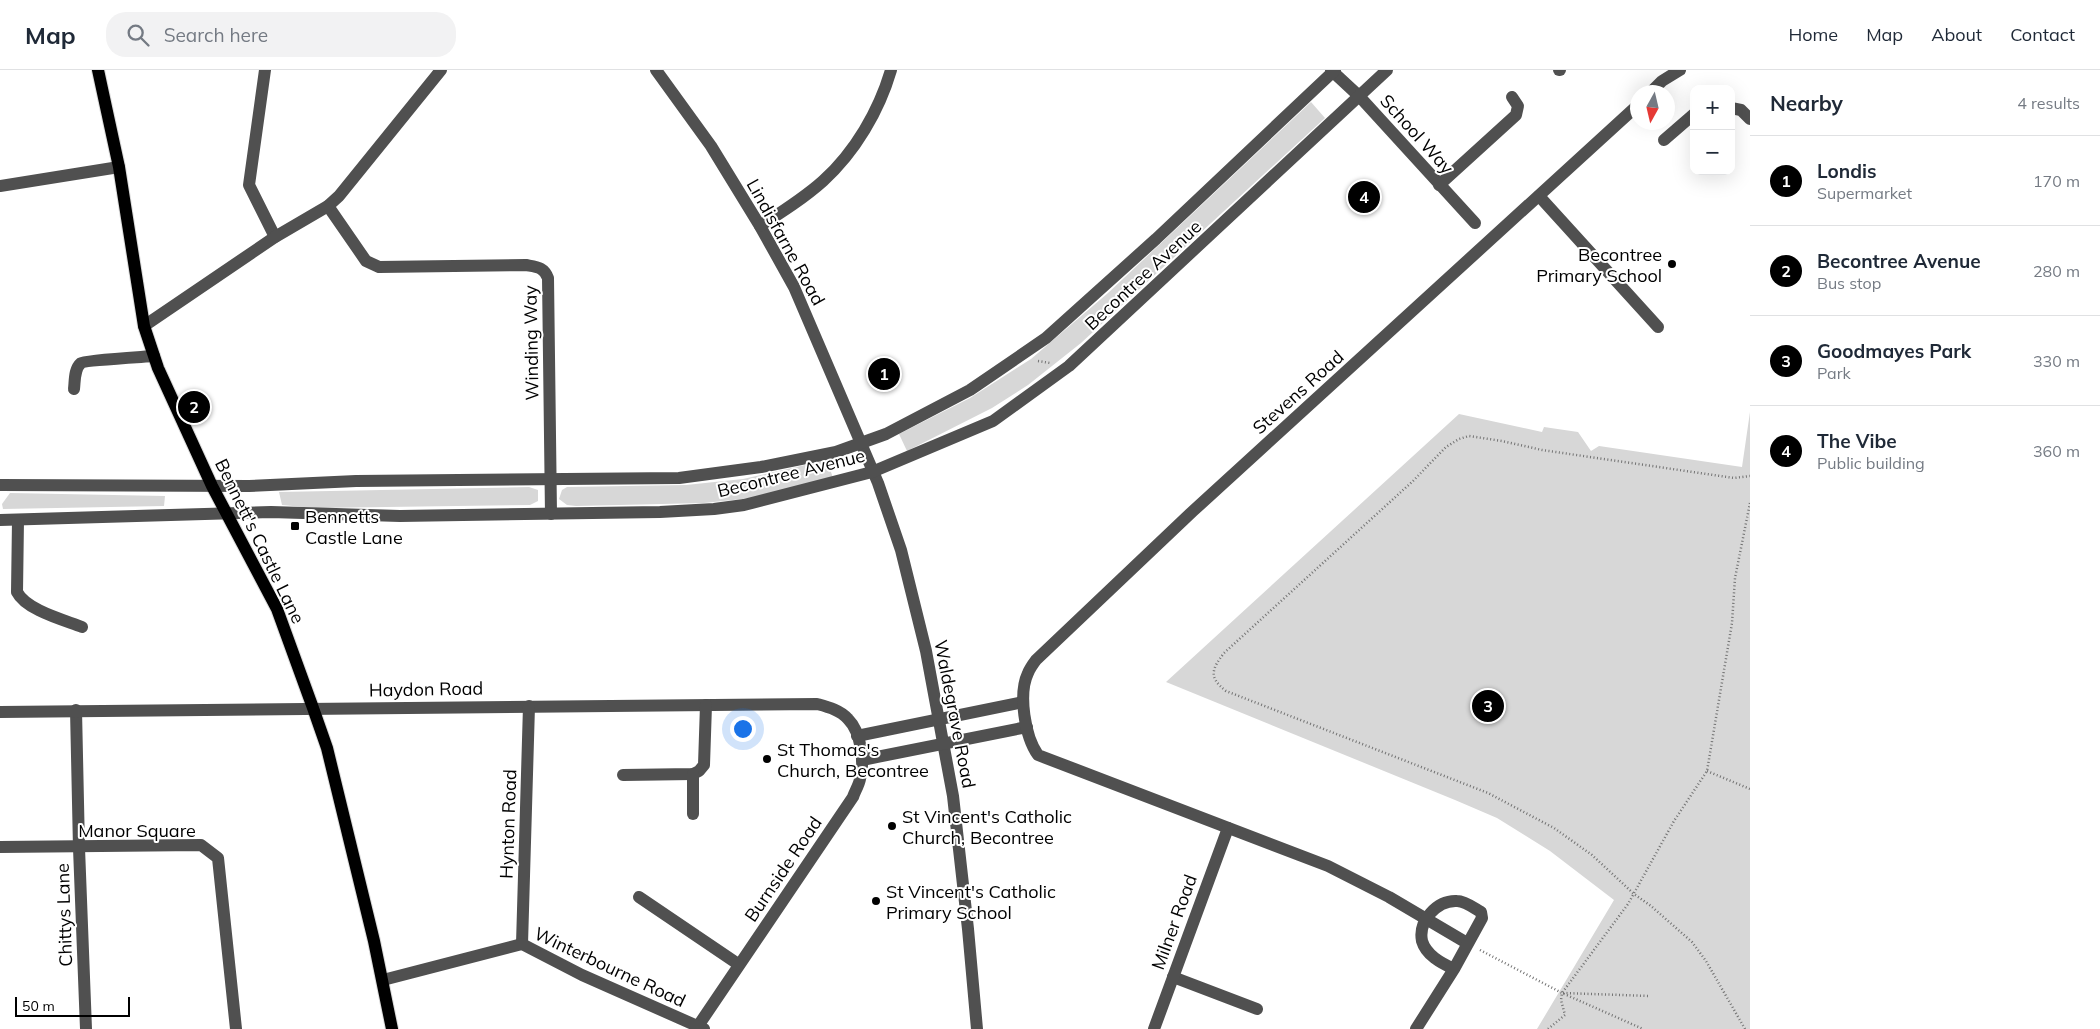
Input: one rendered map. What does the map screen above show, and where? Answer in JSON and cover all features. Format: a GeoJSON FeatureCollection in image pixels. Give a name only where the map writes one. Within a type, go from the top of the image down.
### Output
{"type":"FeatureCollection","features":[{"type":"Feature","properties":{"kind":"main road","name":"Bennett's Castle Lane"},"geometry":{"type":"LineString","coordinates":[[98,70],[119,167],[144,326],[154,356],[212,486],[277,610],[313,708],[327,748],[383,980],[392,1029]]}},
{"type":"Feature","properties":{"kind":"street"},"geometry":{"type":"LineString","coordinates":[[265,70],[249,185],[275,237]]}},
{"type":"Feature","properties":{"kind":"street"},"geometry":{"type":"LineString","coordinates":[[144,326],[275,237],[328,206],[339,196],[441,70]]}},
{"type":"Feature","properties":{"kind":"street","name":"Lindisfarne Road"},"geometry":{"type":"LineString","coordinates":[[656,70],[711,146],[760,226],[794,287],[861,443]]}},
{"type":"Feature","properties":{"kind":"street"},"geometry":{"type":"LineString","coordinates":[[760,226],[796,202],[824,180],[848,154],[878,105],[891,70]]}},
{"type":"Feature","properties":{"kind":"street","name":"Becontree Avenue"},"geometry":{"type":"LineString","coordinates":[[0,520],[278,512],[400,516],[660,512],[714,509],[767,500],[872,472],[993,420],[1033,394],[1069,366],[1387,70]]}},
{"type":"Feature","properties":{"kind":"street"},"geometry":{"type":"LineString","coordinates":[[1659,85],[1680,70]]}},
{"type":"Feature","properties":{"kind":"street","name":"Becontree Avenue"},"geometry":{"type":"LineString","coordinates":[[0,484],[212,486],[356,481],[679,478],[761,468],[836,452],[886,434],[970,390],[1020,358],[1046,338],[1156,239],[1333,71]]}},
{"type":"Feature","properties":{"kind":"street","name":"School Way"},"geometry":{"type":"LineString","coordinates":[[1333,71],[1359,96],[1475,223]]}},
{"type":"Feature","properties":{"kind":"street"},"geometry":{"type":"LineString","coordinates":[[1439,185],[1516,115],[1518,106],[1512,97]]}},
{"type":"Feature","properties":{"kind":"street"},"geometry":{"type":"LineString","coordinates":[[1735,109],[1741,110],[1750,119]]}},
{"type":"Feature","properties":{"kind":"street","name":"Stevens Road"},"geometry":{"type":"LineString","coordinates":[[1467,943],[1390,897],[1328,866],[1038,755],[1031,743],[1023,702],[1024,686],[1028,672],[1042,654],[1207,498],[1630,112]]}},
{"type":"Feature","properties":{"kind":"street"},"geometry":{"type":"LineString","coordinates":[[1664,140],[1690,117]]}},
{"type":"Feature","properties":{"kind":"street"},"geometry":{"type":"LineString","coordinates":[[0,186],[119,167]]}},
{"type":"Feature","properties":{"kind":"street"},"geometry":{"type":"LineString","coordinates":[[1539,196],[1658,327]]}},
{"type":"Feature","properties":{"kind":"street","name":"Winding Way"},"geometry":{"type":"LineString","coordinates":[[328,206],[366,261],[379,267],[526,265],[543,269],[546,272],[548,278],[551,514]]}},
{"type":"Feature","properties":{"kind":"street"},"geometry":{"type":"LineString","coordinates":[[74,389],[79,364],[86,360],[154,356]]}},
{"type":"Feature","properties":{"kind":"street","name":"Waldegrave Road"},"geometry":{"type":"LineString","coordinates":[[861,443],[901,550],[926,651],[953,796],[977,1029]]}},
{"type":"Feature","properties":{"kind":"street"},"geometry":{"type":"LineString","coordinates":[[18,520],[17,592],[20,599],[29,606],[82,627]]}},
{"type":"Feature","properties":{"kind":"street"},"geometry":{"type":"LineString","coordinates":[[857,736],[1023,702]]}},
{"type":"Feature","properties":{"kind":"street","name":"Haydon Road"},"geometry":{"type":"LineString","coordinates":[[0,712],[817,704],[836,710],[849,719]]}},
{"type":"Feature","properties":{"kind":"street"},"geometry":{"type":"LineString","coordinates":[[623,775],[693,774],[699,771],[704,765],[706,705]]}},
{"type":"Feature","properties":{"kind":"street","name":"Hynton Road"},"geometry":{"type":"LineString","coordinates":[[522,944],[529,706]]}},
{"type":"Feature","properties":{"kind":"street","name":"Chittys Lane"},"geometry":{"type":"LineString","coordinates":[[76,710],[86,1029]]}},
{"type":"Feature","properties":{"kind":"street","name":"Burnside Road"},"geometry":{"type":"LineString","coordinates":[[699,1028],[738,964],[853,796],[860,779],[862,760],[857,736],[849,719]]}},
{"type":"Feature","properties":{"kind":"street"},"geometry":{"type":"LineString","coordinates":[[862,760],[1028,726]]}},
{"type":"Feature","properties":{"kind":"street"},"geometry":{"type":"LineString","coordinates":[[693,774],[693,814]]}},
{"type":"Feature","properties":{"kind":"street","name":"Milner Road"},"geometry":{"type":"LineString","coordinates":[[1154,1029],[1228,828]]}},
{"type":"Feature","properties":{"kind":"street","name":"Manor Square"},"geometry":{"type":"LineString","coordinates":[[0,847],[79,848],[200,845],[218,858],[236,1029]]}},
{"type":"Feature","properties":{"kind":"street"},"geometry":{"type":"LineString","coordinates":[[639,897],[738,964]]}},
{"type":"Feature","properties":{"kind":"street"},"geometry":{"type":"LineString","coordinates":[[1416,1029],[1454,969],[1482,918],[1481,912],[1473,906],[1458,901],[1443,903],[1434,909],[1426,919],[1422,941],[1439,962],[1454,969]]}},
{"type":"Feature","properties":{"kind":"street","name":"Winterbourne Road"},"geometry":{"type":"LineString","coordinates":[[383,980],[522,944],[582,975],[699,1028]]}},
{"type":"Feature","properties":{"kind":"street"},"geometry":{"type":"LineString","coordinates":[[1173,977],[1257,1009]]}},
{"type":"Feature","properties":{"kind":"path"},"geometry":{"type":"LineString","coordinates":[[1020,358],[1069,366]]}},
{"type":"Feature","properties":{"kind":"path"},"geometry":{"type":"LineString","coordinates":[[1746,1029],[1706,961],[1692,942],[1651,906],[1634,894],[1592,854],[1554,828],[1488,793],[1226,691],[1216,684],[1213,676],[1215,664],[1224,653],[1413,481],[1446,447],[1459,438],[1469,436],[1502,440],[1542,450],[1734,478],[1750,476]]}},
{"type":"Feature","properties":{"kind":"path"},"geometry":{"type":"LineString","coordinates":[[1548,1029],[1565,1015],[1561,1000],[1562,993],[1634,894],[1674,821],[1707,770],[1732,623],[1735,578],[1750,503]]}},
{"type":"Feature","properties":{"kind":"path"},"geometry":{"type":"LineString","coordinates":[[1707,770],[1750,789]]}},
{"type":"Feature","properties":{"kind":"path"},"geometry":{"type":"LineString","coordinates":[[1467,943],[1562,993],[1643,1029]]}},
{"type":"Feature","properties":{"kind":"path"},"geometry":{"type":"LineString","coordinates":[[1562,993],[1649,996]]}},
{"type":"Feature","properties":{"kind":"shaded area"},"geometry":{"type":"Polygon","coordinates":[[[1311,102],[1325,118],[1081,343],[1028,385],[992,408],[907,451],[899,434],[970,398],[1031,359],[1108,293],[1311,102]]]}},
{"type":"Feature","properties":{"kind":"shaded area"},"geometry":{"type":"Polygon","coordinates":[[[1750,412],[1750,1029],[1537,1029],[1614,900],[1550,851],[1497,818],[1166,682],[1459,414],[1542,432],[1544,427],[1578,432],[1591,451],[1599,446],[1742,467],[1750,412]]]}},
{"type":"Feature","properties":{"kind":"shaded area"},"geometry":{"type":"Polygon","coordinates":[[[827,460],[833,478],[752,498],[704,503],[576,506],[567,505],[559,499],[562,490],[567,487],[686,485],[743,479],[827,460]]]}},
{"type":"Feature","properties":{"kind":"shaded area"},"geometry":{"type":"Polygon","coordinates":[[[529,487],[538,490],[538,501],[530,505],[315,508],[282,505],[279,492],[529,487]]]}},
{"type":"Feature","properties":{"kind":"shaded area"},"geometry":{"type":"Polygon","coordinates":[[[10,493],[165,496],[164,506],[3,509],[2,504],[10,493]]]}},
{"type":"Feature","properties":{"kind":"place","name":"The Vibe"},"geometry":{"type":"Point","coordinates":[1364,197]}},
{"type":"Feature","properties":{"kind":"place","name":"Becontree Primary School"},"geometry":{"type":"Point","coordinates":[1672,264]}},
{"type":"Feature","properties":{"kind":"place","name":"Londis"},"geometry":{"type":"Point","coordinates":[884,374]}},
{"type":"Feature","properties":{"kind":"place","name":"Becontree Avenue"},"geometry":{"type":"Point","coordinates":[194,407]}},
{"type":"Feature","properties":{"kind":"place","name":"Bennetts Castle Lane"},"geometry":{"type":"Point","coordinates":[295,526]}},
{"type":"Feature","properties":{"kind":"place","name":"Goodmayes Park"},"geometry":{"type":"Point","coordinates":[1488,706]}},
{"type":"Feature","properties":{"kind":"place","name":"St Thomas's Church, Becontree"},"geometry":{"type":"Point","coordinates":[767,759]}},
{"type":"Feature","properties":{"kind":"place","name":"St Vincent's Catholic Church, Becontree"},"geometry":{"type":"Point","coordinates":[892,826]}},
{"type":"Feature","properties":{"kind":"place","name":"St Vincent's Catholic Primary School"},"geometry":{"type":"Point","coordinates":[876,901]}}]}
